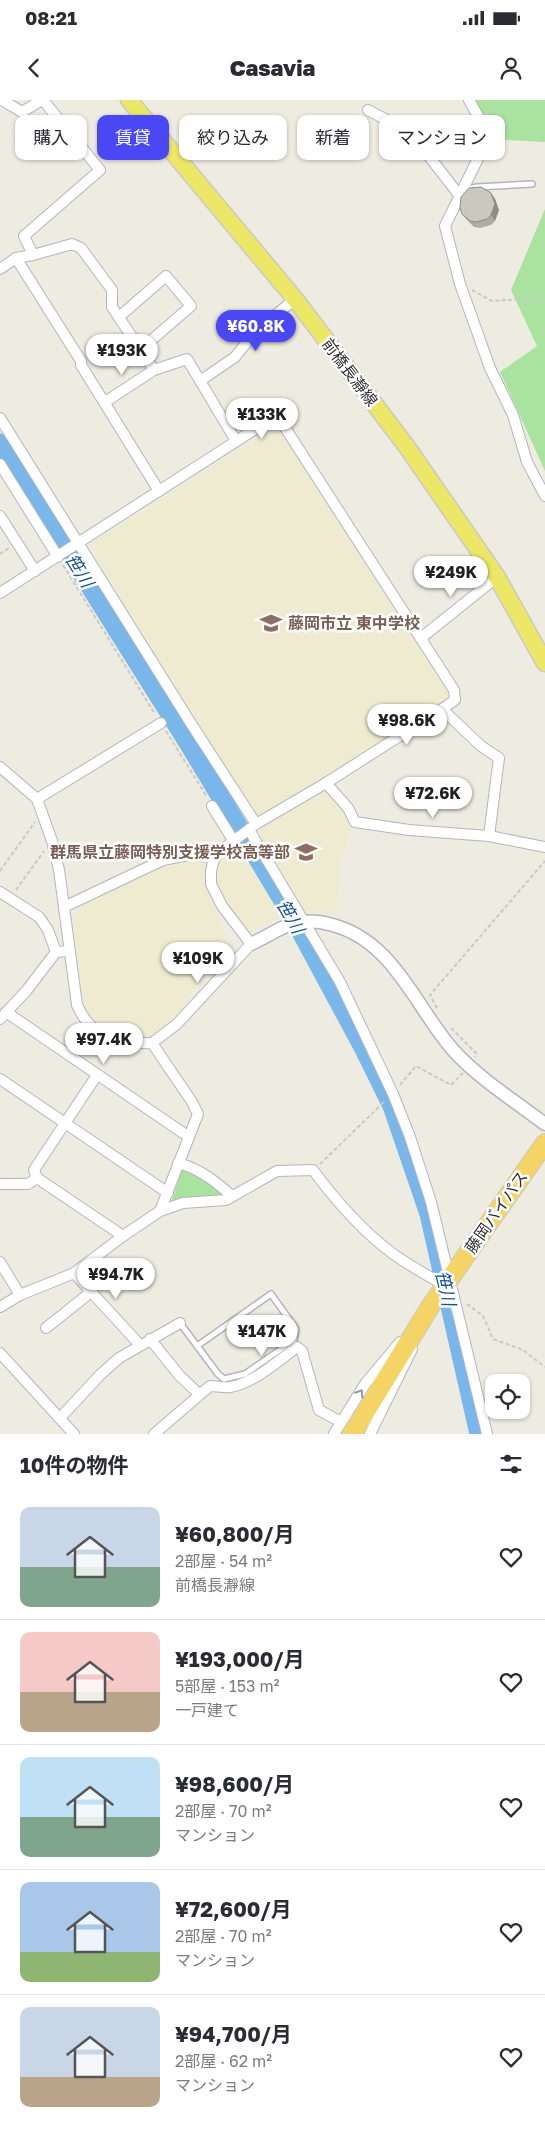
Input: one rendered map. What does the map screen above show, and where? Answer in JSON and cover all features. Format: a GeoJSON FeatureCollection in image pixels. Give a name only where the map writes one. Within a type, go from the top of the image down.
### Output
{"type":"FeatureCollection","features":[{"type":"Feature","properties":{"kind":"highway","name":"藤岡バイパス"},"geometry":{"type":"LineString","coordinates":[[346,1428],[430,1306],[449,1288],[545,1143]]}},
{"type":"Feature","properties":{"kind":"main road","name":"前橋長瀞線"},"geometry":{"type":"LineString","coordinates":[[129,100],[295,299],[407,446],[497,577],[545,663]]}},
{"type":"Feature","properties":{"kind":"street"},"geometry":{"type":"LineString","coordinates":[[2,100],[22,112],[43,100],[100,170],[24,236],[33,255]]}},
{"type":"Feature","properties":{"kind":"street"},"geometry":{"type":"LineString","coordinates":[[469,100],[487,132],[485,144],[445,226],[460,284],[490,368],[513,415],[527,462],[545,496]]}},
{"type":"Feature","properties":{"kind":"street"},"geometry":{"type":"LineString","coordinates":[[368,110],[411,132],[460,193]]}},
{"type":"Feature","properties":{"kind":"street"},"geometry":{"type":"LineString","coordinates":[[0,269],[16,258],[72,244],[81,248],[112,290],[112,307],[154,370]]}},
{"type":"Feature","properties":{"kind":"street"},"geometry":{"type":"LineString","coordinates":[[16,258],[159,491]]}},
{"type":"Feature","properties":{"kind":"street"},"geometry":{"type":"LineString","coordinates":[[119,317],[166,276],[191,306],[140,350]]}},
{"type":"Feature","properties":{"kind":"street"},"geometry":{"type":"LineString","coordinates":[[200,381],[235,358],[255,332],[295,299]]}},
{"type":"Feature","properties":{"kind":"street"},"geometry":{"type":"LineString","coordinates":[[105,402],[154,370],[187,360],[236,441]]}},
{"type":"Feature","properties":{"kind":"street"},"geometry":{"type":"LineString","coordinates":[[0,593],[274,417],[284,426],[454,690],[455,700],[326,783],[253,827],[215,855],[211,871],[211,884],[216,896],[251,944]]}},
{"type":"Feature","properties":{"kind":"street"},"geometry":{"type":"LineString","coordinates":[[0,418],[75,545],[190,722],[253,827],[301,923],[340,982],[393,1094],[410,1136],[430,1202],[449,1288],[487,1434]]}},
{"type":"Feature","properties":{"kind":"street"},"geometry":{"type":"LineString","coordinates":[[0,464],[59,556]]}},
{"type":"Feature","properties":{"kind":"street"},"geometry":{"type":"LineString","coordinates":[[0,516],[35,571]]}},
{"type":"Feature","properties":{"kind":"street"},"geometry":{"type":"LineString","coordinates":[[421,638],[497,577]]}},
{"type":"Feature","properties":{"kind":"street"},"geometry":{"type":"LineString","coordinates":[[442,709],[481,746],[499,758],[489,836]]}},
{"type":"Feature","properties":{"kind":"street"},"geometry":{"type":"LineString","coordinates":[[37,799],[161,723]]}},
{"type":"Feature","properties":{"kind":"street"},"geometry":{"type":"LineString","coordinates":[[0,767],[37,799],[52,841],[59,870],[77,1004],[83,1018],[98,1033],[142,1044],[152,1042],[177,1024],[251,944],[286,926],[322,922],[344,928],[369,942],[393,964],[454,1051],[545,1124]]}},
{"type":"Feature","properties":{"kind":"street"},"geometry":{"type":"LineString","coordinates":[[326,783],[348,808],[355,822],[409,830],[489,836],[545,848]]}},
{"type":"Feature","properties":{"kind":"street"},"geometry":{"type":"LineString","coordinates":[[212,806],[233,840]]}},
{"type":"Feature","properties":{"kind":"street"},"geometry":{"type":"LineString","coordinates":[[64,907],[163,860],[194,854],[215,859]]}},
{"type":"Feature","properties":{"kind":"street"},"geometry":{"type":"LineString","coordinates":[[0,892],[39,918],[48,930],[56,952]]}},
{"type":"Feature","properties":{"kind":"street"},"geometry":{"type":"LineString","coordinates":[[69,951],[56,952],[3,1016],[97,1075],[188,1137]]}},
{"type":"Feature","properties":{"kind":"street"},"geometry":{"type":"LineString","coordinates":[[152,1042],[198,1114],[160,1211]]}},
{"type":"Feature","properties":{"kind":"street"},"geometry":{"type":"LineString","coordinates":[[97,1075],[34,1170],[37,1178],[123,1236]]}},
{"type":"Feature","properties":{"kind":"street"},"geometry":{"type":"LineString","coordinates":[[0,1079],[168,1193]]}},
{"type":"Feature","properties":{"kind":"street"},"geometry":{"type":"LineString","coordinates":[[178,1163],[193,1167],[213,1180],[232,1196]]}},
{"type":"Feature","properties":{"kind":"street"},"geometry":{"type":"LineString","coordinates":[[0,1307],[20,1295],[74,1273],[160,1211],[182,1203],[226,1200],[277,1172],[313,1170],[337,1203],[392,1253],[449,1288]]}},
{"type":"Feature","properties":{"kind":"street"},"geometry":{"type":"LineString","coordinates":[[0,1184],[28,1184],[37,1178]]}},
{"type":"Feature","properties":{"kind":"street"},"geometry":{"type":"LineString","coordinates":[[0,1262],[20,1295]]}},
{"type":"Feature","properties":{"kind":"street"},"geometry":{"type":"LineString","coordinates":[[74,1273],[140,1345]]}},
{"type":"Feature","properties":{"kind":"street"},"geometry":{"type":"LineString","coordinates":[[46,1328],[92,1292]]}},
{"type":"Feature","properties":{"kind":"street"},"geometry":{"type":"LineString","coordinates":[[370,1434],[405,1367],[430,1306]]}},
{"type":"Feature","properties":{"kind":"street"},"geometry":{"type":"LineString","coordinates":[[60,1418],[101,1374],[140,1345],[180,1323]]}},
{"type":"Feature","properties":{"kind":"street"},"geometry":{"type":"LineString","coordinates":[[150,1339],[179,1375],[200,1394]]}},
{"type":"Feature","properties":{"kind":"street"},"geometry":{"type":"LineString","coordinates":[[154,1434],[210,1386],[227,1387],[236,1385],[258,1375],[298,1347],[302,1351],[319,1410],[346,1428],[334,1434]]}},
{"type":"Feature","properties":{"kind":"street"},"geometry":{"type":"LineString","coordinates":[[0,1353],[74,1434]]}},
{"type":"Feature","properties":{"kind":"lane"},"geometry":{"type":"LineString","coordinates":[[460,193],[477,186],[532,184]]}},
{"type":"Feature","properties":{"kind":"lane"},"geometry":{"type":"LineString","coordinates":[[180,1323],[197,1346],[224,1379],[245,1374],[294,1340],[296,1329],[272,1294],[197,1346]]}},
{"type":"Feature","properties":{"kind":"path"},"geometry":{"type":"LineString","coordinates":[[460,284],[492,301],[538,298],[545,304]]}},
{"type":"Feature","properties":{"kind":"path"},"geometry":{"type":"LineString","coordinates":[[59,556],[212,806]]}},
{"type":"Feature","properties":{"kind":"path"},"geometry":{"type":"LineString","coordinates":[[0,871],[41,814]]}},
{"type":"Feature","properties":{"kind":"path"},"geometry":{"type":"LineString","coordinates":[[10,898],[52,841]]}},
{"type":"Feature","properties":{"kind":"path"},"geometry":{"type":"LineString","coordinates":[[440,1012],[430,995],[545,861]]}},
{"type":"Feature","properties":{"kind":"path"},"geometry":{"type":"LineString","coordinates":[[393,1094],[416,1066],[451,1086],[456,1082],[477,1054],[451,1027]]}},
{"type":"Feature","properties":{"kind":"path"},"geometry":{"type":"LineString","coordinates":[[313,1170],[383,1102]]}},
{"type":"Feature","properties":{"kind":"path"},"geometry":{"type":"LineString","coordinates":[[449,1288],[459,1298],[484,1316],[493,1339],[523,1350],[545,1367]]}},
{"type":"Feature","properties":{"kind":"shaded area","name":"藤岡市立 東中学校"},"geometry":{"type":"Polygon","coordinates":[[[272,428],[284,434],[450,693],[449,700],[262,817],[254,813],[93,554],[96,541],[272,428]]]}},
{"type":"Feature","properties":{"kind":"shaded area","name":"群馬県立藤岡特別支援学校高等部"},"geometry":{"type":"Polygon","coordinates":[[[325,789],[344,811],[351,825],[339,872],[337,914],[304,913],[255,833],[325,789]]]}},
{"type":"Feature","properties":{"kind":"shaded area"},"geometry":{"type":"Polygon","coordinates":[[[235,843],[281,917],[252,932],[248,931],[224,903],[219,890],[216,873],[222,854],[235,843]]]}},
{"type":"Feature","properties":{"kind":"shaded area"},"geometry":{"type":"Polygon","coordinates":[[[190,860],[204,860],[208,865],[208,893],[224,928],[220,948],[177,1016],[145,1041],[105,1033],[91,1020],[83,1006],[73,918],[84,904],[163,865],[190,860]]]}},
{"type":"Feature","properties":{"kind":"green space"},"geometry":{"type":"Polygon","coordinates":[[[472,100],[545,100],[545,142],[505,140],[505,115],[480,115],[472,100]]]}},
{"type":"Feature","properties":{"kind":"green space"},"geometry":{"type":"Polygon","coordinates":[[[545,209],[545,471],[500,372],[537,346],[511,290],[545,209]]]}},
{"type":"Feature","properties":{"kind":"green space"},"geometry":{"type":"Polygon","coordinates":[[[182,1169],[204,1179],[225,1196],[171,1203],[182,1169]]]}},
{"type":"Feature","properties":{"kind":"building"},"geometry":{"type":"Polygon","coordinates":[[[481,187],[491,193],[495,204],[491,215],[487,219],[476,222],[470,221],[462,214],[460,208],[461,197],[469,188],[481,187]]]}},
{"type":"Feature","properties":{"kind":"waterway","name":"笹川"},"geometry":{"type":"LineString","coordinates":[[0,443],[190,746],[294,919],[364,1049],[392,1106],[429,1214],[479,1434]]}},
{"type":"Feature","properties":{"kind":"place","name":"藤岡市立 東中学校"},"geometry":{"type":"Point","coordinates":[271,623]}},
{"type":"Feature","properties":{"kind":"place","name":"群馬県立藤岡特別支援学校高等部"},"geometry":{"type":"Point","coordinates":[306,852]}}]}
